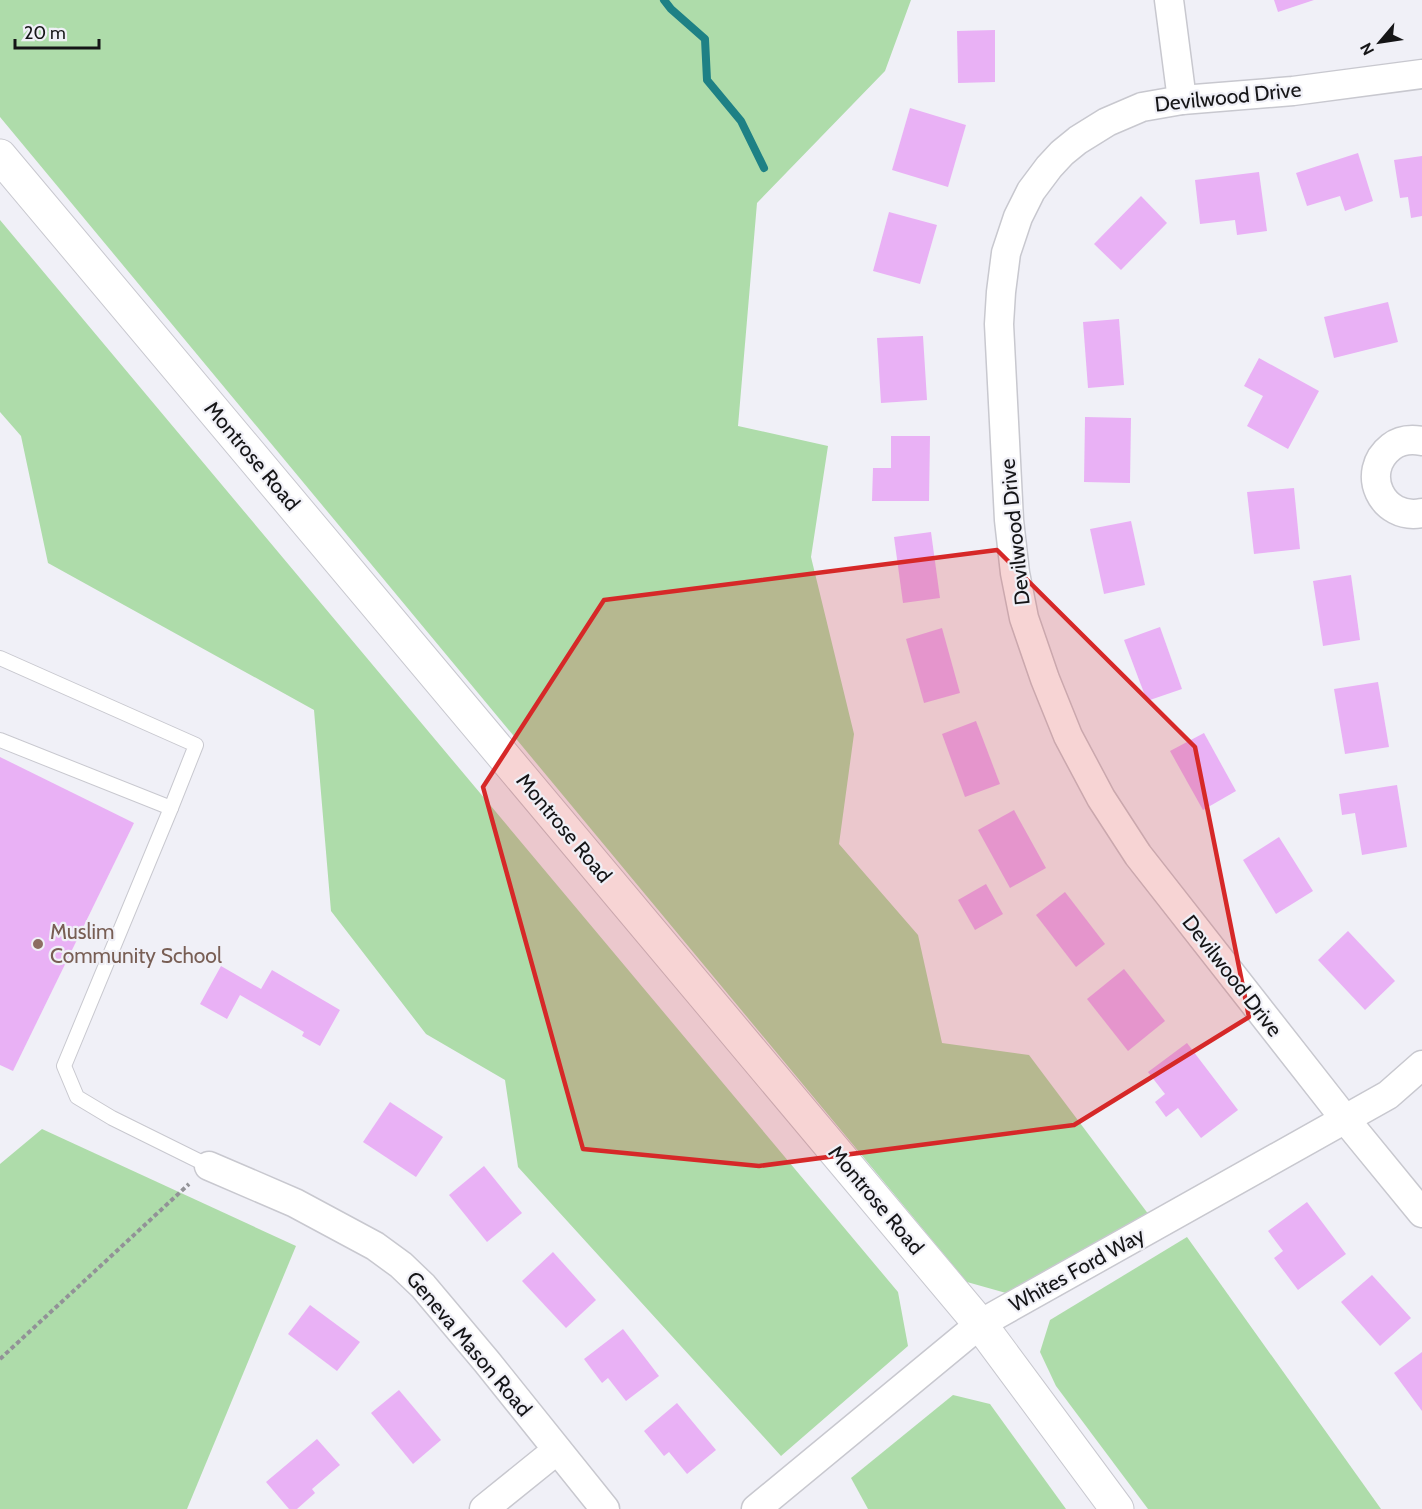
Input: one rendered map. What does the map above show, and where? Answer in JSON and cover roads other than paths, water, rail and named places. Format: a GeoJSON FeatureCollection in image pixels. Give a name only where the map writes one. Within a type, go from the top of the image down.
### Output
{"type":"FeatureCollection","features":[{"type":"Feature","properties":{"kind":"main road","name":"Montrose Road"},"geometry":{"type":"LineString","coordinates":[[0,156],[980,1324],[1117,1509]]}},
{"type":"Feature","properties":{"kind":"street"},"geometry":{"type":"LineString","coordinates":[[1169,0],[1182,100]]}},
{"type":"Feature","properties":{"kind":"street","name":"Devilwood Drive"},"geometry":{"type":"LineString","coordinates":[[1422,74],[1293,90],[1182,100],[1142,107],[1107,122],[1062,153],[1031,191],[1018,217],[1006,253],[1000,292],[999,324],[1009,520],[1015,573],[1024,618],[1068,736],[1101,798],[1138,855],[1345,1119],[1422,1213]]}},
{"type":"Feature","properties":{"kind":"street"},"geometry":{"type":"LineString","coordinates":[[1422,441],[1413,439],[1397,443],[1383,453],[1376,468],[1376,485],[1383,500],[1396,511],[1412,515],[1422,513]]}},
{"type":"Feature","properties":{"kind":"street","name":"Whites Ford Way"},"geometry":{"type":"LineString","coordinates":[[756,1509],[980,1324],[1388,1095],[1422,1065]]}},
{"type":"Feature","properties":{"kind":"street","name":"Geneva Mason Road"},"geometry":{"type":"LineString","coordinates":[[209,1166],[295,1203],[375,1246],[401,1265],[423,1286],[487,1362],[605,1509]]}},
{"type":"Feature","properties":{"kind":"street"},"geometry":{"type":"LineString","coordinates":[[484,1509],[557,1450]]}},
{"type":"Feature","properties":{"kind":"lane"},"geometry":{"type":"LineString","coordinates":[[0,658],[196,745],[64,1066],[76,1097],[112,1118],[209,1166]]}},
{"type":"Feature","properties":{"kind":"lane"},"geometry":{"type":"LineString","coordinates":[[0,740],[171,808]]}},
{"type":"Feature","properties":{"kind":"waterway"},"geometry":{"type":"LineString","coordinates":[[664,0],[705,39],[707,80],[741,121],[764,168]]}},
{"type":"Feature","properties":{"kind":"place","name":"Muslim Community School"},"geometry":{"type":"Point","coordinates":[38,944]}}]}
